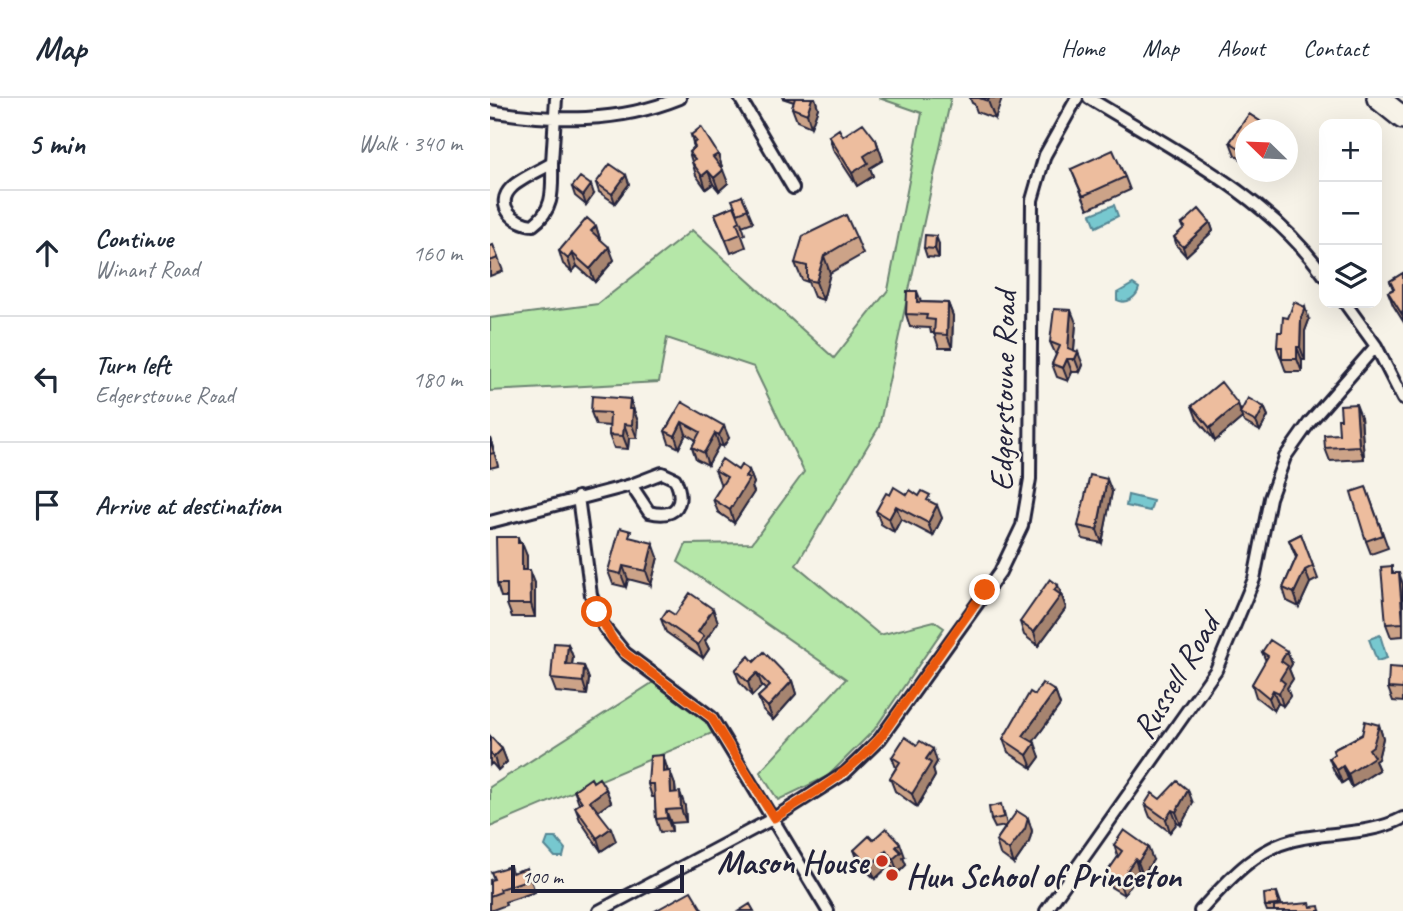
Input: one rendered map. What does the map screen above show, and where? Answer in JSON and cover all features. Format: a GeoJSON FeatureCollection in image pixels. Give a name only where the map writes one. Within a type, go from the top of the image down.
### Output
{"type":"FeatureCollection","features":[{"type":"Feature","properties":{"kind":"highway"},"geometry":{"type":"LineString","coordinates":[[1378,98],[1403,118]]}},
{"type":"Feature","properties":{"kind":"street"},"geometry":{"type":"LineString","coordinates":[[552,163],[512,187],[505,199],[508,214],[519,225],[533,226],[552,202],[556,98]]}},
{"type":"Feature","properties":{"kind":"street"},"geometry":{"type":"LineString","coordinates":[[490,111],[556,119],[622,115],[680,98]]}},
{"type":"Feature","properties":{"kind":"street"},"geometry":{"type":"LineString","coordinates":[[740,98],[793,188]]}},
{"type":"Feature","properties":{"kind":"street","name":"Edgerstoune Road"},"geometry":{"type":"LineString","coordinates":[[599,911],[774,818],[845,773],[872,748],[1012,551],[1022,526],[1030,479],[1032,200],[1045,155],[1077,98]]}},
{"type":"Feature","properties":{"kind":"street"},"geometry":{"type":"LineString","coordinates":[[1089,98],[1261,207],[1308,252],[1319,268]]}},
{"type":"Feature","properties":{"kind":"street"},"geometry":{"type":"LineString","coordinates":[[1349,308],[1376,346],[1403,399]]}},
{"type":"Feature","properties":{"kind":"street","name":"Russell Road"},"geometry":{"type":"LineString","coordinates":[[1046,911],[1216,670],[1254,579],[1270,498],[1285,457],[1309,423],[1376,346]]}},
{"type":"Feature","properties":{"kind":"street"},"geometry":{"type":"LineString","coordinates":[[490,522],[631,485],[662,473],[675,478],[681,491],[679,503],[673,511],[661,515],[649,512],[631,485]]}},
{"type":"Feature","properties":{"kind":"street"},"geometry":{"type":"LineString","coordinates":[[578,497],[591,595],[604,628],[625,653],[711,717],[828,911]]}},
{"type":"Feature","properties":{"kind":"street"},"geometry":{"type":"LineString","coordinates":[[1200,911],[1246,863],[1278,846],[1300,838],[1382,827],[1403,818]]}},
{"type":"Feature","properties":{"kind":"green space"},"geometry":{"type":"Polygon","coordinates":[[[879,98],[951,98],[879,427],[796,565],[880,635],[934,621],[944,628],[874,730],[828,776],[778,800],[760,772],[846,679],[678,562],[686,544],[752,543],[804,472],[754,367],[667,338],[659,382],[490,391],[490,318],[598,304],[692,230],[834,358],[888,290],[922,113],[879,98]]]}},
{"type":"Feature","properties":{"kind":"green space"},"geometry":{"type":"Polygon","coordinates":[[[663,676],[724,728],[490,827],[490,787],[663,676]]]}},
{"type":"Feature","properties":{"kind":"water"},"geometry":{"type":"Polygon","coordinates":[[[1114,205],[1118,216],[1096,227],[1091,214],[1114,205]]]}},
{"type":"Feature","properties":{"kind":"water"},"geometry":{"type":"Polygon","coordinates":[[[1133,284],[1139,288],[1134,297],[1124,302],[1117,300],[1117,293],[1133,284]]]}},
{"type":"Feature","properties":{"kind":"water"},"geometry":{"type":"Polygon","coordinates":[[[1128,495],[1153,501],[1150,511],[1126,506],[1128,495]]]}},
{"type":"Feature","properties":{"kind":"water"},"geometry":{"type":"Polygon","coordinates":[[[1380,635],[1387,658],[1377,661],[1369,639],[1380,635]]]}},
{"type":"Feature","properties":{"kind":"water"},"geometry":{"type":"Polygon","coordinates":[[[548,838],[556,838],[565,849],[563,857],[555,857],[545,846],[548,838]]]}},
{"type":"Feature","properties":{"kind":"building"},"geometry":{"type":"Polygon","coordinates":[[[795,98],[812,98],[807,114],[792,108],[795,98]]]}},
{"type":"Feature","properties":{"kind":"building"},"geometry":{"type":"Polygon","coordinates":[[[863,123],[878,147],[864,156],[868,163],[852,173],[829,136],[839,129],[843,136],[863,123]]]}},
{"type":"Feature","properties":{"kind":"building"},"geometry":{"type":"Polygon","coordinates":[[[701,127],[718,154],[713,157],[723,170],[714,178],[708,171],[702,176],[692,162],[695,159],[689,152],[695,147],[693,144],[696,141],[691,135],[701,127]]]}},
{"type":"Feature","properties":{"kind":"building"},"geometry":{"type":"Polygon","coordinates":[[[1113,150],[1125,177],[1083,196],[1071,169],[1113,150]]]}},
{"type":"Feature","properties":{"kind":"building"},"geometry":{"type":"Polygon","coordinates":[[[610,164],[626,175],[612,194],[596,183],[610,164]]]}},
{"type":"Feature","properties":{"kind":"building"},"geometry":{"type":"Polygon","coordinates":[[[580,177],[591,185],[583,196],[572,187],[580,177]]]}},
{"type":"Feature","properties":{"kind":"building"},"geometry":{"type":"Polygon","coordinates":[[[742,196],[748,209],[738,213],[732,200],[742,196]]]}},
{"type":"Feature","properties":{"kind":"building"},"geometry":{"type":"Polygon","coordinates":[[[734,206],[740,221],[737,223],[741,234],[726,240],[715,214],[734,206]]]}},
{"type":"Feature","properties":{"kind":"building"},"geometry":{"type":"Polygon","coordinates":[[[1199,209],[1210,222],[1183,247],[1174,237],[1185,227],[1182,224],[1199,209]]]}},
{"type":"Feature","properties":{"kind":"building"},"geometry":{"type":"Polygon","coordinates":[[[846,215],[856,237],[824,256],[816,282],[807,280],[807,266],[795,263],[803,236],[846,215]]]}},
{"type":"Feature","properties":{"kind":"building"},"geometry":{"type":"Polygon","coordinates":[[[587,218],[596,226],[591,231],[609,247],[590,269],[572,253],[568,259],[559,251],[587,218]]]}},
{"type":"Feature","properties":{"kind":"building"},"geometry":{"type":"Polygon","coordinates":[[[925,235],[936,236],[935,249],[924,248],[925,235]]]}},
{"type":"Feature","properties":{"kind":"building"},"geometry":{"type":"Polygon","coordinates":[[[493,245],[498,258],[490,261],[490,246],[493,245]]]}},
{"type":"Feature","properties":{"kind":"building"},"geometry":{"type":"Polygon","coordinates":[[[1403,273],[1403,316],[1388,292],[1394,289],[1390,281],[1403,273]]]}},
{"type":"Feature","properties":{"kind":"building"},"geometry":{"type":"Polygon","coordinates":[[[907,291],[917,291],[917,302],[948,303],[947,335],[934,334],[935,320],[926,319],[927,315],[906,314],[907,291]]]}},
{"type":"Feature","properties":{"kind":"building"},"geometry":{"type":"Polygon","coordinates":[[[1294,302],[1305,307],[1301,318],[1300,347],[1297,347],[1297,359],[1282,359],[1282,347],[1277,347],[1278,332],[1282,332],[1283,317],[1288,318],[1294,302]]]}},
{"type":"Feature","properties":{"kind":"building"},"geometry":{"type":"Polygon","coordinates":[[[1054,309],[1071,310],[1068,348],[1078,352],[1075,359],[1067,359],[1063,368],[1052,364],[1060,346],[1050,342],[1054,309]]]}},
{"type":"Feature","properties":{"kind":"building"},"geometry":{"type":"Polygon","coordinates":[[[1221,382],[1238,404],[1210,428],[1192,406],[1221,382]]]}},
{"type":"Feature","properties":{"kind":"building"},"geometry":{"type":"Polygon","coordinates":[[[592,396],[630,399],[629,409],[633,409],[632,425],[624,424],[623,436],[609,435],[610,413],[591,412],[592,396]]]}},
{"type":"Feature","properties":{"kind":"building"},"geometry":{"type":"Polygon","coordinates":[[[1248,398],[1264,407],[1256,422],[1240,413],[1248,398]]]}},
{"type":"Feature","properties":{"kind":"building"},"geometry":{"type":"Polygon","coordinates":[[[682,402],[724,426],[719,435],[715,433],[704,453],[692,447],[700,432],[682,422],[675,436],[665,431],[682,402]]]}},
{"type":"Feature","properties":{"kind":"building"},"geometry":{"type":"Polygon","coordinates":[[[1356,404],[1359,446],[1325,448],[1324,435],[1339,434],[1340,405],[1356,404]]]}},
{"type":"Feature","properties":{"kind":"building"},"geometry":{"type":"Polygon","coordinates":[[[490,438],[494,453],[490,454],[490,438]]]}},
{"type":"Feature","properties":{"kind":"building"},"geometry":{"type":"Polygon","coordinates":[[[722,459],[738,470],[741,465],[749,470],[745,477],[749,479],[730,510],[713,499],[727,477],[715,470],[722,459]]]}},
{"type":"Feature","properties":{"kind":"building"},"geometry":{"type":"Polygon","coordinates":[[[1090,475],[1107,479],[1097,530],[1078,526],[1090,475]]]}},
{"type":"Feature","properties":{"kind":"building"},"geometry":{"type":"Polygon","coordinates":[[[894,487],[907,495],[910,490],[919,496],[922,491],[930,495],[927,500],[937,505],[928,523],[896,506],[889,519],[876,511],[886,493],[890,495],[894,487]]]}},
{"type":"Feature","properties":{"kind":"building"},"geometry":{"type":"Polygon","coordinates":[[[1366,487],[1383,535],[1366,541],[1351,492],[1366,487]]]}},
{"type":"Feature","properties":{"kind":"building"},"geometry":{"type":"Polygon","coordinates":[[[620,528],[631,531],[629,537],[653,543],[646,571],[623,566],[621,574],[608,571],[620,528]]]}},
{"type":"Feature","properties":{"kind":"building"},"geometry":{"type":"Polygon","coordinates":[[[1301,534],[1313,566],[1305,570],[1294,593],[1283,588],[1297,556],[1289,540],[1301,534]]]}},
{"type":"Feature","properties":{"kind":"building"},"geometry":{"type":"Polygon","coordinates":[[[496,537],[518,537],[518,543],[522,543],[522,570],[530,570],[531,604],[507,604],[507,584],[497,584],[496,537]]]}},
{"type":"Feature","properties":{"kind":"building"},"geometry":{"type":"Polygon","coordinates":[[[1392,566],[1392,573],[1399,573],[1403,623],[1386,624],[1381,567],[1392,566]]]}},
{"type":"Feature","properties":{"kind":"building"},"geometry":{"type":"Polygon","coordinates":[[[1050,579],[1058,585],[1054,590],[1061,595],[1034,632],[1020,622],[1050,579]]]}},
{"type":"Feature","properties":{"kind":"building"},"geometry":{"type":"Polygon","coordinates":[[[690,593],[713,609],[698,632],[704,636],[698,645],[661,619],[667,610],[675,615],[690,593]]]}},
{"type":"Feature","properties":{"kind":"building"},"geometry":{"type":"Polygon","coordinates":[[[1270,640],[1287,651],[1281,661],[1288,666],[1280,679],[1285,683],[1279,693],[1273,690],[1269,698],[1252,684],[1268,656],[1262,652],[1270,640]]]}},
{"type":"Feature","properties":{"kind":"building"},"geometry":{"type":"Polygon","coordinates":[[[554,643],[568,644],[566,664],[584,666],[583,682],[551,679],[554,643]]]}},
{"type":"Feature","properties":{"kind":"building"},"geometry":{"type":"Polygon","coordinates":[[[764,652],[792,681],[768,707],[758,697],[770,686],[757,673],[748,682],[735,670],[749,656],[754,662],[764,652]]]}},
{"type":"Feature","properties":{"kind":"building"},"geometry":{"type":"Polygon","coordinates":[[[1389,667],[1403,668],[1403,689],[1388,688],[1389,667]]]}},
{"type":"Feature","properties":{"kind":"building"},"geometry":{"type":"Polygon","coordinates":[[[1042,683],[1055,691],[1023,736],[1035,743],[1027,755],[1003,739],[1030,692],[1035,695],[1042,683]]]}},
{"type":"Feature","properties":{"kind":"building"},"geometry":{"type":"Polygon","coordinates":[[[1365,721],[1379,725],[1373,746],[1369,749],[1374,757],[1348,774],[1343,766],[1337,770],[1329,758],[1335,754],[1333,750],[1362,735],[1365,721]]]}},
{"type":"Feature","properties":{"kind":"building"},"geometry":{"type":"Polygon","coordinates":[[[490,736],[502,749],[494,757],[490,753],[490,736]]]}},
{"type":"Feature","properties":{"kind":"building"},"geometry":{"type":"Polygon","coordinates":[[[905,737],[917,745],[920,741],[933,749],[926,759],[931,763],[912,794],[890,778],[900,762],[892,757],[905,737]]]}},
{"type":"Feature","properties":{"kind":"building"},"geometry":{"type":"Polygon","coordinates":[[[663,755],[663,772],[670,771],[671,793],[680,792],[681,809],[666,810],[667,818],[656,819],[654,784],[648,784],[650,756],[663,755]]]}},
{"type":"Feature","properties":{"kind":"building"},"geometry":{"type":"Polygon","coordinates":[[[591,778],[593,782],[599,778],[606,789],[590,801],[611,828],[597,838],[575,807],[582,802],[574,790],[591,778]]]}},
{"type":"Feature","properties":{"kind":"building"},"geometry":{"type":"Polygon","coordinates":[[[1177,781],[1188,790],[1176,812],[1172,810],[1166,819],[1145,804],[1152,793],[1160,799],[1177,781]]]}},
{"type":"Feature","properties":{"kind":"building"},"geometry":{"type":"Polygon","coordinates":[[[1001,804],[1004,817],[991,820],[989,807],[1001,804]]]}},
{"type":"Feature","properties":{"kind":"building"},"geometry":{"type":"Polygon","coordinates":[[[1017,811],[1028,818],[1025,829],[1009,850],[996,841],[1017,811]]]}},
{"type":"Feature","properties":{"kind":"building"},"geometry":{"type":"Polygon","coordinates":[[[886,828],[900,843],[896,847],[901,852],[893,859],[886,851],[870,866],[854,850],[869,836],[873,840],[886,828]]]}},
{"type":"Feature","properties":{"kind":"building"},"geometry":{"type":"Polygon","coordinates":[[[1124,830],[1148,847],[1138,862],[1135,859],[1119,882],[1106,874],[1122,851],[1114,845],[1124,830]]]}},
{"type":"Feature","properties":{"kind":"building"},"geometry":{"type":"Polygon","coordinates":[[[510,866],[512,873],[527,868],[530,879],[500,889],[501,892],[490,896],[490,880],[494,879],[491,872],[510,866]]]}},
{"type":"Feature","properties":{"kind":"building"},"geometry":{"type":"Polygon","coordinates":[[[691,891],[703,911],[655,911],[691,891]]]}},
{"type":"Feature","properties":{"kind":"building"},"geometry":{"type":"Polygon","coordinates":[[[1277,892],[1278,905],[1265,906],[1264,894],[1277,892]]]}},
{"type":"Feature","properties":{"kind":"building"},"geometry":{"type":"Polygon","coordinates":[[[1310,903],[1311,907],[1319,906],[1320,911],[1274,911],[1274,906],[1310,903]]]}},
{"type":"Feature","properties":{"kind":"building"},"geometry":{"type":"Polygon","coordinates":[[[750,904],[754,911],[739,911],[750,904]]]}},
{"type":"Feature","properties":{"kind":"place","name":"Mason House"},"geometry":{"type":"Point","coordinates":[882,861]}},
{"type":"Feature","properties":{"kind":"place","name":"Hun School of Princeton"},"geometry":{"type":"Point","coordinates":[892,875]}},
{"type":"Feature","properties":{"kind":"route"},"geometry":{"type":"LineString","coordinates":[[597,612],[604,628],[625,653],[696,703],[711,717],[724,733],[774,818],[823,788],[864,757],[985,590]]}}]}
